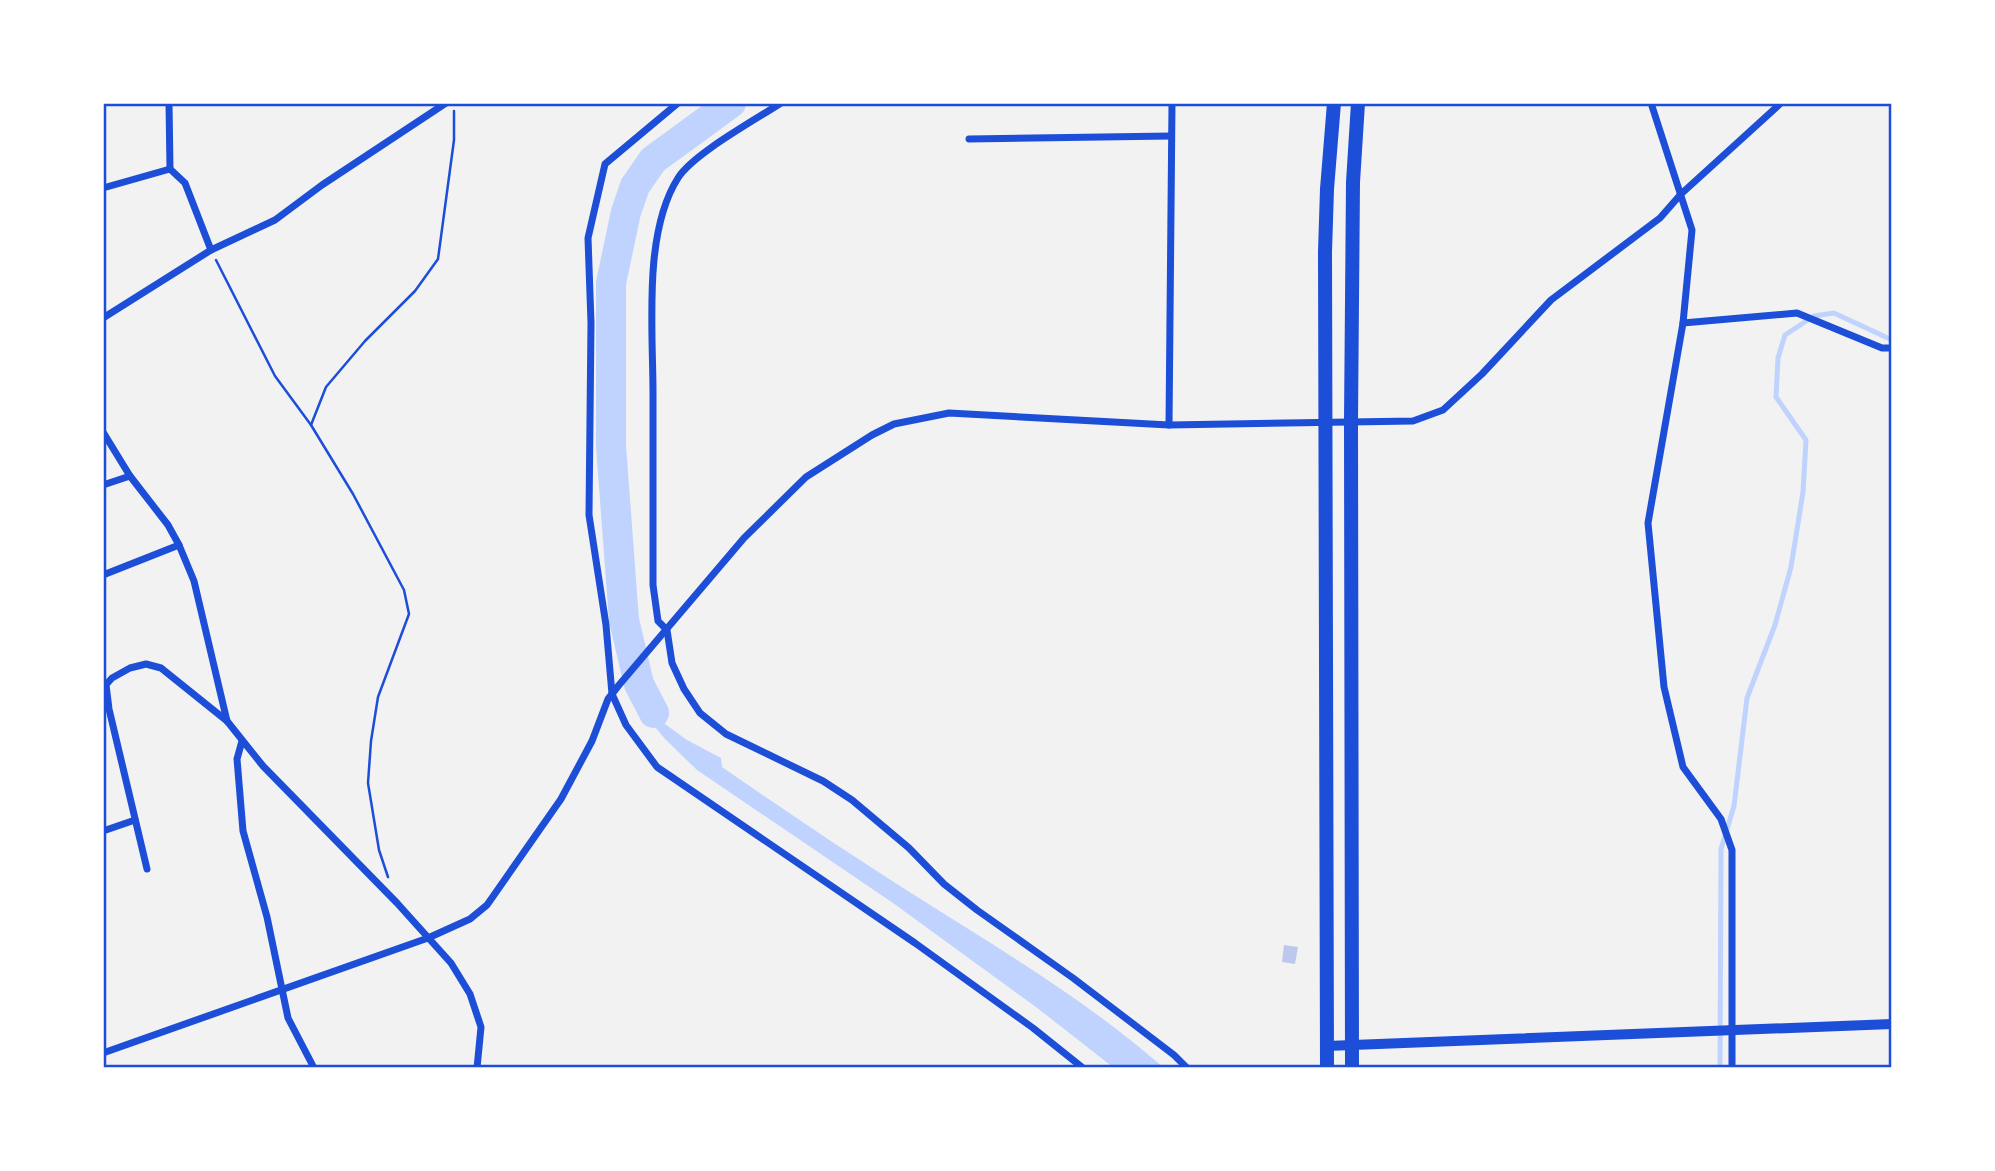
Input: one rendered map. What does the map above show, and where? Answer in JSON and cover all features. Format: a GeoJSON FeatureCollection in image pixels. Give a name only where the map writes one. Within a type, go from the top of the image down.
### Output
{"type":"FeatureCollection","features":[{"type":"Feature","properties":{"kind":"highway"},"geometry":{"type":"LineString","coordinates":[[1327,1068],[1325,252],[1334,103]]}},
{"type":"Feature","properties":{"kind":"highway"},"geometry":{"type":"LineString","coordinates":[[1352,1068],[1351,421],[1353,182],[1358,103]]}},
{"type":"Feature","properties":{"kind":"street"},"geometry":{"type":"LineString","coordinates":[[169,103],[170,169],[185,183],[211,250]]}},
{"type":"Feature","properties":{"kind":"street"},"geometry":{"type":"LineString","coordinates":[[103,318],[211,250],[275,220],[322,185],[446,103]]}},
{"type":"Feature","properties":{"kind":"street"},"geometry":{"type":"LineString","coordinates":[[678,103],[605,164],[588,238],[591,323],[589,515],[606,625],[612,694],[626,725],[657,767],[915,943],[1033,1028],[1083,1068]]}},
{"type":"Feature","properties":{"kind":"street"},"geometry":{"type":"LineString","coordinates":[[781,103],[708,151],[680,176],[664,203],[656,243],[653,311],[653,585],[658,621],[667,630],[672,663],[684,689],[700,713],[726,734],[823,781],[852,800],[952,890],[1084,986],[1187,1068]]}},
{"type":"Feature","properties":{"kind":"street"},"geometry":{"type":"LineString","coordinates":[[1169,425],[1172,103]]}},
{"type":"Feature","properties":{"kind":"street"},"geometry":{"type":"LineString","coordinates":[[1651,103],[1692,230],[1683,323],[1648,523],[1664,687],[1683,767],[1721,820],[1732,850],[1732,1068]]}},
{"type":"Feature","properties":{"kind":"street"},"geometry":{"type":"LineString","coordinates":[[103,1053],[428,938],[470,919],[487,905],[561,799],[592,741],[612,694],[619,685],[744,538],[806,477],[872,435],[894,424],[949,414],[1169,425],[1413,421],[1443,410],[1482,374],[1551,300],[1660,218],[1681,194],[1782,103]]}},
{"type":"Feature","properties":{"kind":"street"},"geometry":{"type":"LineString","coordinates":[[969,139],[1171,136]]}},
{"type":"Feature","properties":{"kind":"street"},"geometry":{"type":"LineString","coordinates":[[103,188],[170,169]]}},
{"type":"Feature","properties":{"kind":"street"},"geometry":{"type":"LineString","coordinates":[[1683,323],[1797,313],[1882,348],[1892,348]]}},
{"type":"Feature","properties":{"kind":"street"},"geometry":{"type":"LineString","coordinates":[[103,432],[179,545],[194,581],[227,721]]}},
{"type":"Feature","properties":{"kind":"street"},"geometry":{"type":"LineString","coordinates":[[103,485],[130,475]]}},
{"type":"Feature","properties":{"kind":"street"},"geometry":{"type":"LineString","coordinates":[[103,575],[179,545]]}},
{"type":"Feature","properties":{"kind":"street"},"geometry":{"type":"LineString","coordinates":[[147,869],[105,682],[130,668],[146,664],[161,668],[227,721],[263,766],[397,903],[451,963],[470,994],[481,1027],[477,1068]]}},
{"type":"Feature","properties":{"kind":"street"},"geometry":{"type":"LineString","coordinates":[[242,741],[237,760],[243,831],[267,916],[288,1018],[314,1068]]}},
{"type":"Feature","properties":{"kind":"street"},"geometry":{"type":"LineString","coordinates":[[103,831],[135,820]]}},
{"type":"Feature","properties":{"kind":"street"},"geometry":{"type":"LineString","coordinates":[[1327,1046],[1892,1024]]}},
{"type":"Feature","properties":{"kind":"path"},"geometry":{"type":"LineString","coordinates":[[311,425],[326,387],[365,341],[415,291],[438,259],[454,140],[454,103]]}},
{"type":"Feature","properties":{"kind":"path"},"geometry":{"type":"LineString","coordinates":[[211,250],[275,376],[311,425],[353,494],[404,590],[410,614],[378,696],[368,783],[379,850],[388,876]]}},
{"type":"Feature","properties":{"kind":"water"},"geometry":{"type":"Polygon","coordinates":[[[640,675],[665,724],[687,740],[721,758],[722,767],[788,813],[1069,995],[1164,1068],[1114,1068],[1036,1007],[893,903],[697,770],[651,722],[634,683],[640,675]]]}},
{"type":"Feature","properties":{"kind":"building"},"geometry":{"type":"Polygon","coordinates":[[[1284,945],[1298,947],[1295,964],[1282,962],[1284,945]]]}},
{"type":"Feature","properties":{"kind":"waterway"},"geometry":{"type":"LineString","coordinates":[[654,713],[639,684],[624,620],[611,446],[611,283],[626,212],[635,186],[653,160],[731,103]]}},
{"type":"Feature","properties":{"kind":"waterway"},"geometry":{"type":"LineString","coordinates":[[1720,1068],[1721,849],[1734,806],[1747,698],[1775,625],[1791,567],[1803,492],[1806,440],[1776,397],[1778,358],[1785,335],[1814,316],[1834,313],[1892,340]]}}]}
